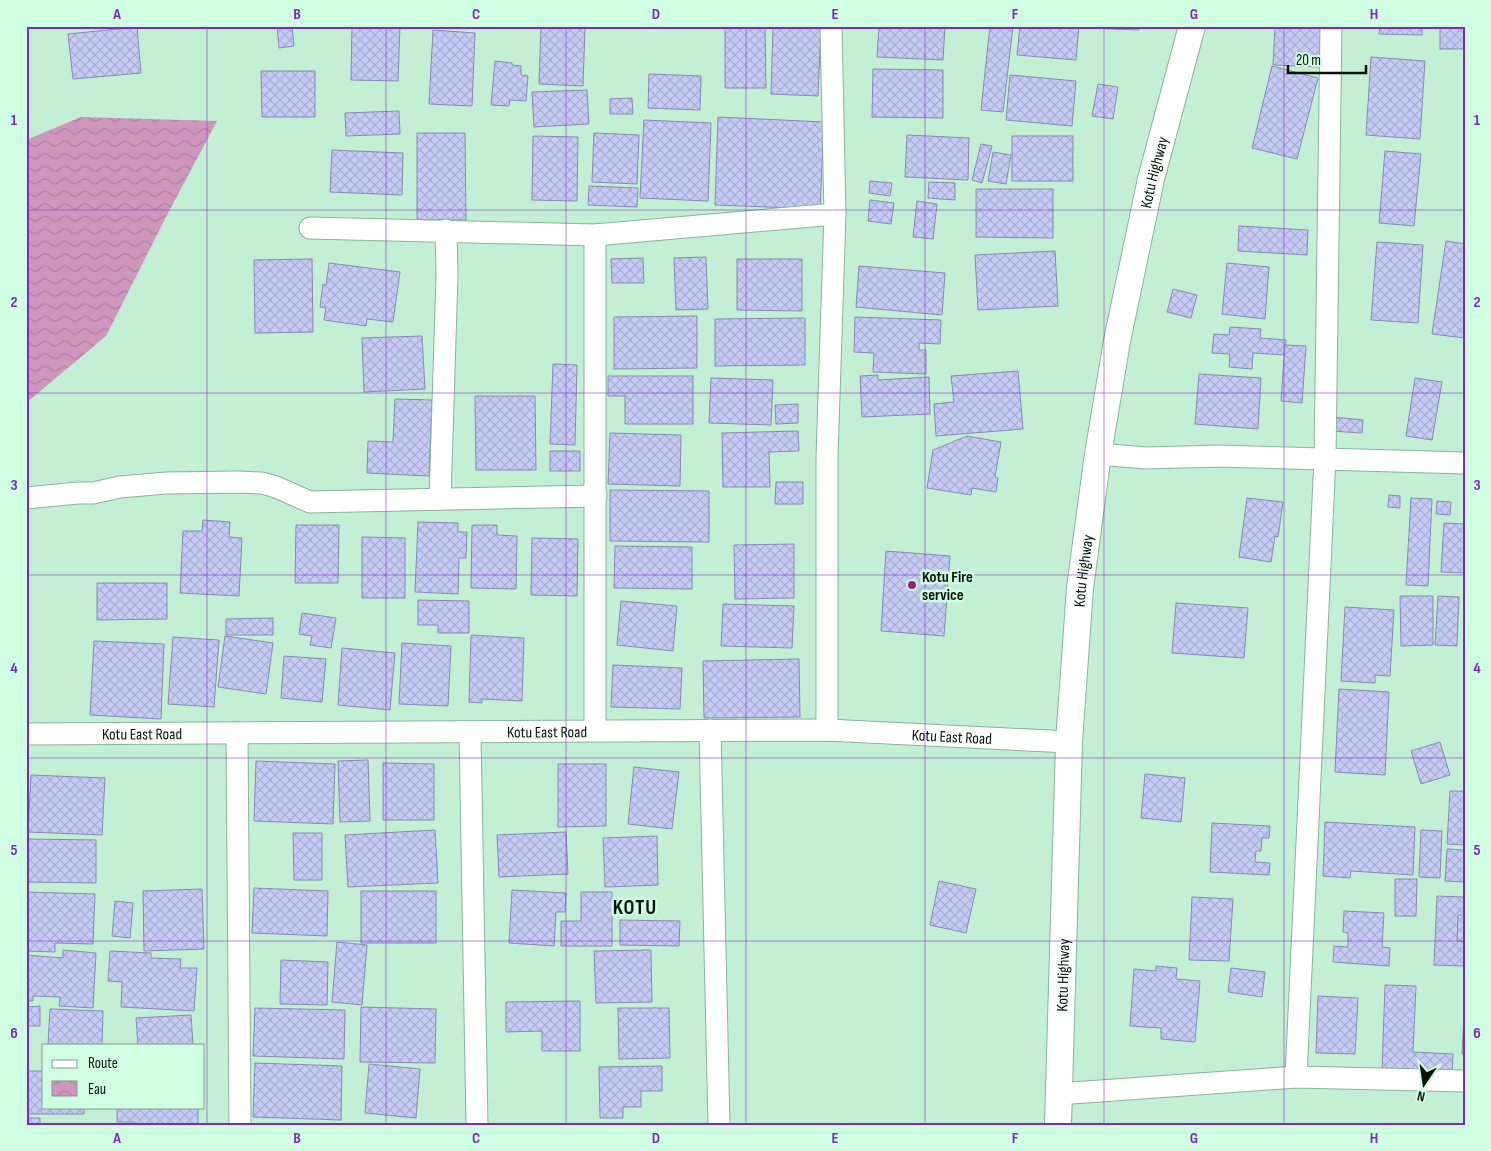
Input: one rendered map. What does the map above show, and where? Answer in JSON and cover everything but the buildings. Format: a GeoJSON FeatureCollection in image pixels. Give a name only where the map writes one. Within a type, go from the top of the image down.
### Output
{"type":"FeatureCollection","features":[{"type":"Feature","properties":{"kind":"street"},"geometry":{"type":"LineString","coordinates":[[828,730],[827,456],[835,214],[831,26]]}},
{"type":"Feature","properties":{"kind":"street","name":"Kotu Highway"},"geometry":{"type":"LineString","coordinates":[[1058,1125],[1069,742],[1080,588],[1098,454],[1117,341],[1151,179],[1192,26]]}},
{"type":"Feature","properties":{"kind":"street"},"geometry":{"type":"LineString","coordinates":[[1296,1077],[1325,458],[1331,26]]}},
{"type":"Feature","properties":{"kind":"street"},"geometry":{"type":"LineString","coordinates":[[310,228],[595,235],[835,214]]}},
{"type":"Feature","properties":{"kind":"street"},"geometry":{"type":"LineString","coordinates":[[440,499],[447,274],[446,230]]}},
{"type":"Feature","properties":{"kind":"street"},"geometry":{"type":"LineString","coordinates":[[595,235],[595,730]]}},
{"type":"Feature","properties":{"kind":"street"},"geometry":{"type":"LineString","coordinates":[[1098,454],[1146,458],[1219,456],[1465,463]]}},
{"type":"Feature","properties":{"kind":"street"},"geometry":{"type":"LineString","coordinates":[[26,498],[93,493],[138,485],[237,482],[262,483],[310,502],[596,496]]}},
{"type":"Feature","properties":{"kind":"street"},"geometry":{"type":"LineString","coordinates":[[710,730],[719,1125]]}},
{"type":"Feature","properties":{"kind":"street","name":"Kotu East Road"},"geometry":{"type":"LineString","coordinates":[[26,734],[828,730],[1069,742]]}},
{"type":"Feature","properties":{"kind":"street"},"geometry":{"type":"LineString","coordinates":[[470,732],[477,1125]]}},
{"type":"Feature","properties":{"kind":"street"},"geometry":{"type":"LineString","coordinates":[[237,733],[240,1125]]}},
{"type":"Feature","properties":{"kind":"street"},"geometry":{"type":"LineString","coordinates":[[1058,1094],[1296,1077],[1465,1081]]}},
{"type":"Feature","properties":{"kind":"water"},"geometry":{"type":"Polygon","coordinates":[[[81,117],[217,121],[106,336],[26,403],[26,140],[81,117]]]}},
{"type":"Feature","properties":{"kind":"place","name":"Kotu Fire service"},"geometry":{"type":"Point","coordinates":[912,585]}},
{"type":"Feature","properties":{"kind":"district","name":"KOTU"},"geometry":{"type":"Point","coordinates":[635,907]}}]}
